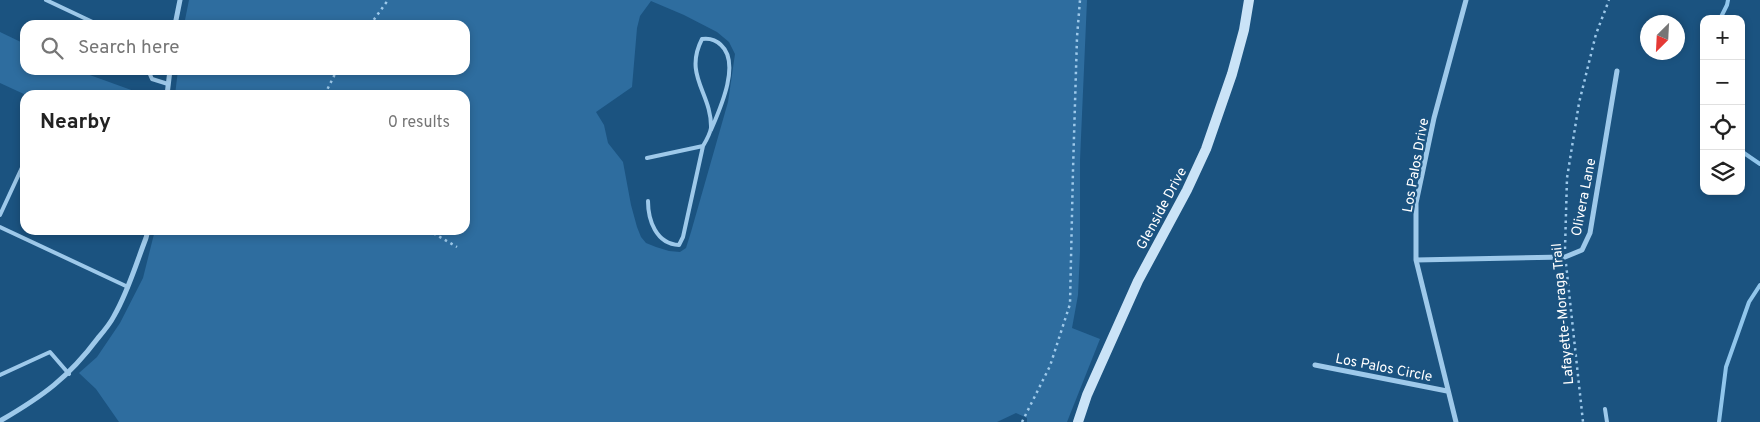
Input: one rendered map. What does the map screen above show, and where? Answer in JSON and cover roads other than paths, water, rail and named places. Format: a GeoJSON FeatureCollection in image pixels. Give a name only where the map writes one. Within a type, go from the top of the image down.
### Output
{"type":"FeatureCollection","features":[{"type":"Feature","properties":{"kind":"street"},"geometry":{"type":"LineString","coordinates":[[176,20],[180,0]]}},
{"type":"Feature","properties":{"kind":"street","name":"Glenside Drive"},"geometry":{"type":"LineString","coordinates":[[1078,422],[1087,395],[1138,281],[1187,190],[1206,149],[1232,74],[1244,30],[1249,0]]}},
{"type":"Feature","properties":{"kind":"street","name":"Los Palos Drive"},"geometry":{"type":"LineString","coordinates":[[1456,422],[1416,260],[1416,203],[1434,118],[1466,0]]}},
{"type":"Feature","properties":{"kind":"street","name":"Olivera Lane"},"geometry":{"type":"LineString","coordinates":[[1416,260],[1565,257],[1582,250],[1590,232],[1617,71]]}},
{"type":"Feature","properties":{"kind":"street"},"geometry":{"type":"LineString","coordinates":[[167,90],[169,75]]}},
{"type":"Feature","properties":{"kind":"street"},"geometry":{"type":"LineString","coordinates":[[0,421],[29,404],[69,374],[81,361],[114,318],[128,287],[147,235]]}},
{"type":"Feature","properties":{"kind":"street","name":"Los Palos Circle"},"geometry":{"type":"LineString","coordinates":[[1315,366],[1447,390]]}},
{"type":"Feature","properties":{"kind":"lane"},"geometry":{"type":"LineString","coordinates":[[46,0],[88,20]]}},
{"type":"Feature","properties":{"kind":"lane"},"geometry":{"type":"LineString","coordinates":[[648,201],[648,215],[655,232],[671,245],[679,246],[683,237],[704,146],[711,130],[720,108],[728,80],[730,60],[727,51],[718,42],[707,38],[702,39],[695,59],[699,84],[707,104],[711,130]]}},
{"type":"Feature","properties":{"kind":"lane"},"geometry":{"type":"LineString","coordinates":[[150,75],[152,79],[168,84]]}},
{"type":"Feature","properties":{"kind":"lane"},"geometry":{"type":"LineString","coordinates":[[647,158],[704,146]]}},
{"type":"Feature","properties":{"kind":"lane"},"geometry":{"type":"LineString","coordinates":[[0,215],[20,172]]}},
{"type":"Feature","properties":{"kind":"lane"},"geometry":{"type":"LineString","coordinates":[[0,227],[128,287]]}},
{"type":"Feature","properties":{"kind":"lane"},"geometry":{"type":"LineString","coordinates":[[0,374],[50,352],[69,374]]}},
{"type":"Feature","properties":{"kind":"lane"},"geometry":{"type":"LineString","coordinates":[[1605,409],[1607,422]]}},
{"type":"Feature","properties":{"kind":"waterway"},"geometry":{"type":"LineString","coordinates":[[1722,15],[1728,0]]}},
{"type":"Feature","properties":{"kind":"waterway"},"geometry":{"type":"LineString","coordinates":[[1745,154],[1760,164]]}},
{"type":"Feature","properties":{"kind":"waterway"},"geometry":{"type":"LineString","coordinates":[[1719,422],[1726,367],[1749,302],[1760,285]]}}]}
